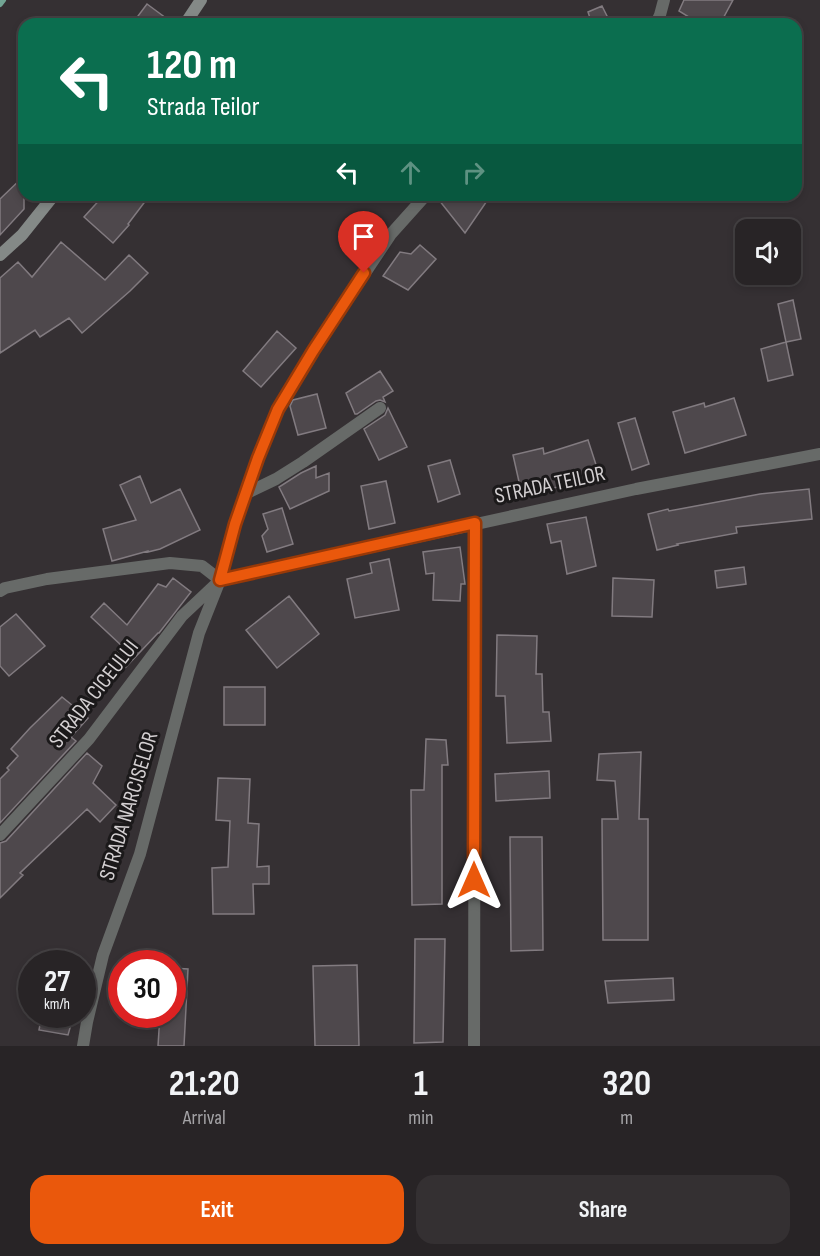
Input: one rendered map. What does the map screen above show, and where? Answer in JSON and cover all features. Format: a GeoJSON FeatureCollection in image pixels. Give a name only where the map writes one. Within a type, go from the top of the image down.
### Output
{"type":"FeatureCollection","features":[{"type":"Feature","properties":{"kind":"main road"},"geometry":{"type":"LineString","coordinates":[[189,18],[201,0]]}},
{"type":"Feature","properties":{"kind":"main road"},"geometry":{"type":"LineString","coordinates":[[0,255],[22,236],[49,201]]}},
{"type":"Feature","properties":{"kind":"street"},"geometry":{"type":"LineString","coordinates":[[657,0],[658,18]]}},
{"type":"Feature","properties":{"kind":"street"},"geometry":{"type":"LineString","coordinates":[[659,18],[664,0]]}},
{"type":"Feature","properties":{"kind":"street","name":"STRADA NARCISELOR"},"geometry":{"type":"LineString","coordinates":[[83,1046],[103,956],[140,854],[199,633],[220,580],[235,524],[258,458],[278,409],[313,351],[392,234],[421,201]]}},
{"type":"Feature","properties":{"kind":"street"},"geometry":{"type":"LineString","coordinates":[[245,494],[276,479],[303,462],[380,408]]}},
{"type":"Feature","properties":{"kind":"street","name":"STRADA TEILOR"},"geometry":{"type":"LineString","coordinates":[[220,580],[636,489],[820,454]]}},
{"type":"Feature","properties":{"kind":"street"},"geometry":{"type":"LineString","coordinates":[[474,1046],[475,523]]}},
{"type":"Feature","properties":{"kind":"street"},"geometry":{"type":"LineString","coordinates":[[0,591],[47,579],[170,563],[202,566],[220,580]]}},
{"type":"Feature","properties":{"kind":"street","name":"STRADA CICEULUI"},"geometry":{"type":"LineString","coordinates":[[0,835],[88,739],[182,616],[220,580]]}},
{"type":"Feature","properties":{"kind":"building"},"geometry":{"type":"Polygon","coordinates":[[[684,0],[733,0],[723,18],[690,18],[679,11],[684,0]]]}},
{"type":"Feature","properties":{"kind":"building"},"geometry":{"type":"Polygon","coordinates":[[[147,4],[166,18],[136,18],[147,4]]]}},
{"type":"Feature","properties":{"kind":"building"},"geometry":{"type":"Polygon","coordinates":[[[602,6],[608,18],[590,18],[588,12],[602,6]]]}},
{"type":"Feature","properties":{"kind":"building"},"geometry":{"type":"Polygon","coordinates":[[[18,182],[18,201],[24,201],[24,209],[0,235],[0,199],[18,182]]]}},
{"type":"Feature","properties":{"kind":"building"},"geometry":{"type":"Polygon","coordinates":[[[99,201],[145,201],[113,243],[84,217],[99,201]]]}},
{"type":"Feature","properties":{"kind":"building"},"geometry":{"type":"Polygon","coordinates":[[[440,201],[487,201],[465,233],[440,201]]]}},
{"type":"Feature","properties":{"kind":"building"},"geometry":{"type":"Polygon","coordinates":[[[61,242],[105,280],[129,255],[148,273],[82,333],[69,318],[40,337],[35,330],[0,353],[0,278],[18,262],[32,277],[61,242]]]}},
{"type":"Feature","properties":{"kind":"building"},"geometry":{"type":"Polygon","coordinates":[[[420,245],[436,259],[408,290],[383,276],[400,252],[411,254],[420,245]]]}},
{"type":"Feature","properties":{"kind":"building"},"geometry":{"type":"Polygon","coordinates":[[[793,300],[801,339],[786,342],[778,304],[793,300]]]}},
{"type":"Feature","properties":{"kind":"building"},"geometry":{"type":"Polygon","coordinates":[[[277,331],[296,348],[261,387],[243,371],[277,331]]]}},
{"type":"Feature","properties":{"kind":"building"},"geometry":{"type":"Polygon","coordinates":[[[786,342],[793,375],[768,381],[761,349],[786,342]]]}},
{"type":"Feature","properties":{"kind":"building"},"geometry":{"type":"Polygon","coordinates":[[[380,371],[393,391],[383,397],[385,402],[376,401],[355,414],[346,393],[380,371]]]}},
{"type":"Feature","properties":{"kind":"building"},"geometry":{"type":"Polygon","coordinates":[[[317,394],[326,428],[298,435],[290,406],[293,400],[317,394]]]}},
{"type":"Feature","properties":{"kind":"building"},"geometry":{"type":"Polygon","coordinates":[[[734,398],[746,435],[685,453],[673,412],[704,403],[705,407],[734,398]]]}},
{"type":"Feature","properties":{"kind":"building"},"geometry":{"type":"Polygon","coordinates":[[[388,408],[407,447],[379,460],[364,429],[385,415],[388,408]]]}},
{"type":"Feature","properties":{"kind":"building"},"geometry":{"type":"Polygon","coordinates":[[[635,418],[649,464],[632,470],[618,423],[635,418]]]}},
{"type":"Feature","properties":{"kind":"building"},"geometry":{"type":"Polygon","coordinates":[[[588,440],[600,477],[581,484],[580,482],[522,495],[513,455],[543,448],[544,454],[588,440]]]}},
{"type":"Feature","properties":{"kind":"building"},"geometry":{"type":"Polygon","coordinates":[[[450,460],[460,494],[438,502],[428,466],[450,460]]]}},
{"type":"Feature","properties":{"kind":"building"},"geometry":{"type":"Polygon","coordinates":[[[316,466],[316,478],[329,473],[329,491],[290,509],[279,487],[316,466]]]}},
{"type":"Feature","properties":{"kind":"building"},"geometry":{"type":"Polygon","coordinates":[[[140,476],[151,503],[180,489],[200,530],[160,549],[112,561],[103,529],[136,520],[120,485],[140,476]]]}},
{"type":"Feature","properties":{"kind":"building"},"geometry":{"type":"Polygon","coordinates":[[[386,481],[395,523],[369,529],[361,486],[386,481]]]}},
{"type":"Feature","properties":{"kind":"building"},"geometry":{"type":"Polygon","coordinates":[[[809,489],[812,519],[736,527],[737,533],[657,550],[648,514],[760,494],[809,489]]]}},
{"type":"Feature","properties":{"kind":"building"},"geometry":{"type":"Polygon","coordinates":[[[282,508],[293,544],[267,552],[262,536],[268,529],[263,514],[282,508]]]}},
{"type":"Feature","properties":{"kind":"building"},"geometry":{"type":"Polygon","coordinates":[[[586,517],[596,566],[567,574],[561,541],[551,543],[547,524],[586,517]]]}},
{"type":"Feature","properties":{"kind":"building"},"geometry":{"type":"Polygon","coordinates":[[[460,547],[465,584],[461,584],[460,601],[433,600],[434,573],[426,574],[423,552],[460,547]]]}},
{"type":"Feature","properties":{"kind":"building"},"geometry":{"type":"Polygon","coordinates":[[[389,559],[399,610],[355,618],[347,579],[372,573],[370,563],[389,559]]]}},
{"type":"Feature","properties":{"kind":"building"},"geometry":{"type":"Polygon","coordinates":[[[744,567],[746,584],[717,588],[715,571],[744,567]]]}},
{"type":"Feature","properties":{"kind":"building"},"geometry":{"type":"Polygon","coordinates":[[[173,578],[191,592],[159,633],[125,668],[113,657],[123,647],[91,617],[104,603],[127,625],[158,584],[166,587],[173,578]]]}},
{"type":"Feature","properties":{"kind":"building"},"geometry":{"type":"Polygon","coordinates":[[[613,578],[654,580],[652,617],[612,616],[613,578]]]}},
{"type":"Feature","properties":{"kind":"building"},"geometry":{"type":"Polygon","coordinates":[[[289,596],[319,634],[277,668],[246,630],[289,596]]]}},
{"type":"Feature","properties":{"kind":"building"},"geometry":{"type":"Polygon","coordinates":[[[16,614],[45,646],[9,676],[0,666],[0,627],[16,614]]]}},
{"type":"Feature","properties":{"kind":"building"},"geometry":{"type":"Polygon","coordinates":[[[497,635],[537,636],[536,674],[542,674],[543,712],[549,712],[551,741],[507,743],[505,696],[496,696],[497,635]]]}},
{"type":"Feature","properties":{"kind":"building"},"geometry":{"type":"Polygon","coordinates":[[[224,687],[265,687],[265,725],[224,725],[224,687]]]}},
{"type":"Feature","properties":{"kind":"building"},"geometry":{"type":"Polygon","coordinates":[[[62,697],[88,718],[71,737],[76,741],[0,823],[0,779],[18,756],[11,749],[62,697]]]}},
{"type":"Feature","properties":{"kind":"building"},"geometry":{"type":"Polygon","coordinates":[[[426,739],[446,740],[448,765],[442,765],[442,904],[412,905],[411,790],[424,790],[426,739]]]}},
{"type":"Feature","properties":{"kind":"building"},"geometry":{"type":"Polygon","coordinates":[[[641,752],[639,819],[648,819],[648,940],[603,940],[602,819],[618,819],[615,781],[597,780],[599,754],[641,752]]]}},
{"type":"Feature","properties":{"kind":"building"},"geometry":{"type":"Polygon","coordinates":[[[87,753],[102,766],[93,783],[116,805],[100,822],[87,809],[20,873],[23,875],[0,898],[0,843],[6,841],[87,753]]]}},
{"type":"Feature","properties":{"kind":"building"},"geometry":{"type":"Polygon","coordinates":[[[549,771],[550,798],[496,801],[495,774],[549,771]]]}},
{"type":"Feature","properties":{"kind":"building"},"geometry":{"type":"Polygon","coordinates":[[[218,778],[250,779],[248,823],[259,824],[257,867],[269,866],[269,884],[253,884],[254,914],[213,914],[212,868],[228,867],[230,821],[216,820],[218,778]]]}},
{"type":"Feature","properties":{"kind":"building"},"geometry":{"type":"Polygon","coordinates":[[[510,837],[542,837],[543,950],[511,951],[510,837]]]}},
{"type":"Feature","properties":{"kind":"building"},"geometry":{"type":"Polygon","coordinates":[[[415,939],[445,939],[443,1042],[414,1043],[415,939]]]}},
{"type":"Feature","properties":{"kind":"building"},"geometry":{"type":"Polygon","coordinates":[[[357,965],[359,1046],[315,1046],[313,966],[357,965]]]}},
{"type":"Feature","properties":{"kind":"building"},"geometry":{"type":"Polygon","coordinates":[[[186,969],[188,969],[186,1008],[186,969]]]}},
{"type":"Feature","properties":{"kind":"building"},"geometry":{"type":"Polygon","coordinates":[[[673,978],[674,1000],[608,1003],[605,981],[673,978]]]}},
{"type":"Feature","properties":{"kind":"building"},"geometry":{"type":"Polygon","coordinates":[[[39,1028],[70,1028],[68,1035],[39,1030],[39,1028]]]}},
{"type":"Feature","properties":{"kind":"building"},"geometry":{"type":"Polygon","coordinates":[[[159,1028],[185,1028],[184,1046],[158,1046],[159,1028]]]}},
{"type":"Feature","properties":{"kind":"waterway"},"geometry":{"type":"LineString","coordinates":[[0,4],[3,0]]}},
{"type":"Feature","properties":{"kind":"route"},"geometry":{"type":"LineString","coordinates":[[364,273],[278,409],[235,524],[220,580],[475,523],[474,880]]}}]}
